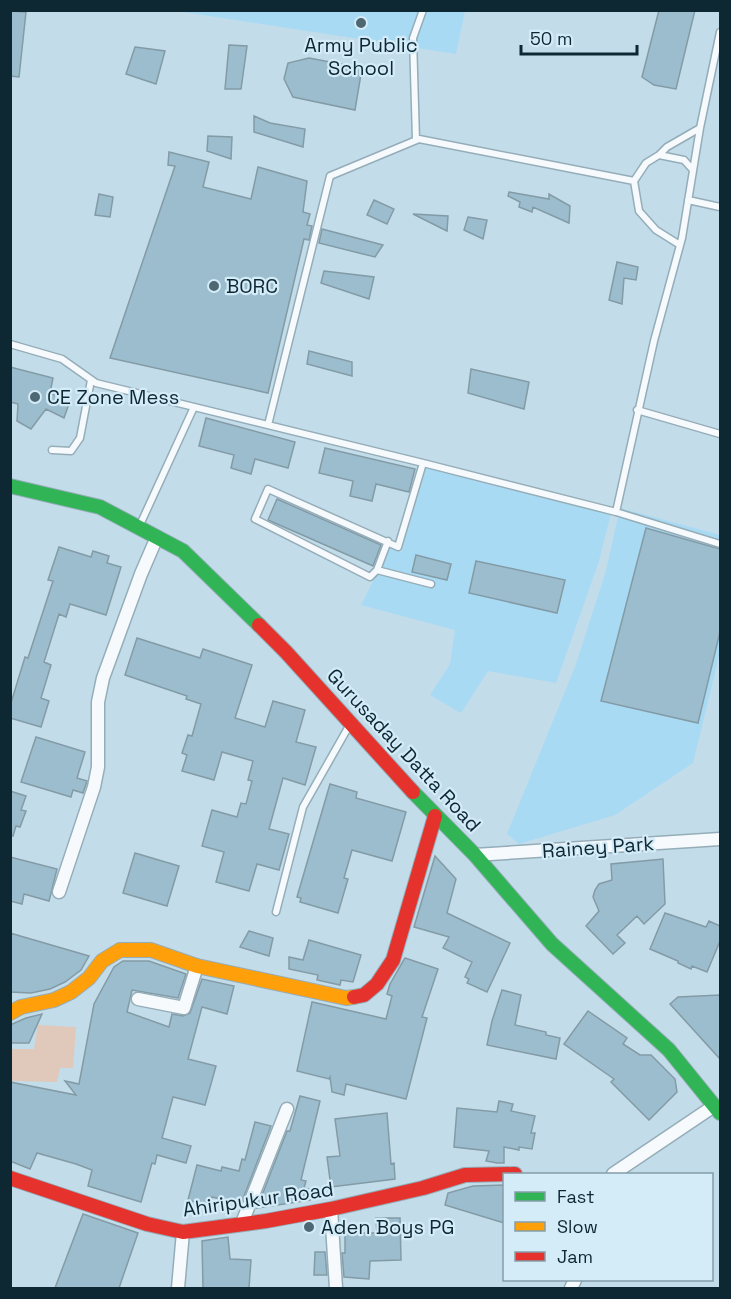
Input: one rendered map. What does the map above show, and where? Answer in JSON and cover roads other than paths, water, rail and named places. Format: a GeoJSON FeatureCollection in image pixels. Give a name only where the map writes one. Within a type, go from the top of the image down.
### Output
{"type":"FeatureCollection","features":[{"type":"Feature","properties":{"kind":"street","name":"Gurusaday Datta Road"},"geometry":{"type":"LineString","coordinates":[[10,486],[100,507],[183,551],[286,652],[435,816],[475,855],[552,944],[669,1050],[717,1110]]}},
{"type":"Feature","properties":{"kind":"street"},"geometry":{"type":"LineString","coordinates":[[60,892],[94,787],[99,745],[98,702],[103,678],[141,573],[157,537]]}},
{"type":"Feature","properties":{"kind":"street"},"geometry":{"type":"LineString","coordinates":[[10,1013],[21,1007],[54,1000],[71,992],[89,978],[102,961],[120,950],[150,950],[197,966],[346,998],[364,995],[377,984],[393,960],[435,816]]}},
{"type":"Feature","properties":{"kind":"street","name":"Rainey Park"},"geometry":{"type":"LineString","coordinates":[[475,855],[720,839]]}},
{"type":"Feature","properties":{"kind":"street"},"geometry":{"type":"LineString","coordinates":[[138,999],[184,1008],[197,966]]}},
{"type":"Feature","properties":{"kind":"street"},"geometry":{"type":"LineString","coordinates":[[242,1223],[287,1108]]}},
{"type":"Feature","properties":{"kind":"street"},"geometry":{"type":"LineString","coordinates":[[615,1173],[717,1110]]}},
{"type":"Feature","properties":{"kind":"street","name":"Ahiripukur Road"},"geometry":{"type":"LineString","coordinates":[[10,1178],[147,1224],[183,1232],[266,1221],[331,1209],[423,1188],[465,1175],[503,1174]]}},
{"type":"Feature","properties":{"kind":"street"},"geometry":{"type":"LineString","coordinates":[[331,1209],[336,1288]]}},
{"type":"Feature","properties":{"kind":"street"},"geometry":{"type":"LineString","coordinates":[[178,1288],[183,1232]]}},
{"type":"Feature","properties":{"kind":"lane"},"geometry":{"type":"LineString","coordinates":[[417,140],[413,38],[423,10]]}},
{"type":"Feature","properties":{"kind":"lane"},"geometry":{"type":"LineString","coordinates":[[616,512],[637,410],[680,245],[699,128],[720,32]]}},
{"type":"Feature","properties":{"kind":"lane"},"geometry":{"type":"LineString","coordinates":[[712,72],[720,72]]}},
{"type":"Feature","properties":{"kind":"lane"},"geometry":{"type":"LineString","coordinates":[[680,245],[656,230],[639,211],[634,181],[646,163],[699,128]]}},
{"type":"Feature","properties":{"kind":"lane"},"geometry":{"type":"LineString","coordinates":[[268,425],[330,177],[417,140],[634,181]]}},
{"type":"Feature","properties":{"kind":"lane"},"geometry":{"type":"LineString","coordinates":[[659,155],[684,160],[693,170]]}},
{"type":"Feature","properties":{"kind":"lane"},"geometry":{"type":"LineString","coordinates":[[688,200],[720,207]]}},
{"type":"Feature","properties":{"kind":"lane"},"geometry":{"type":"LineString","coordinates":[[10,344],[62,359],[96,383],[616,512],[720,544]]}},
{"type":"Feature","properties":{"kind":"lane"},"geometry":{"type":"LineString","coordinates":[[52,450],[71,451],[80,438],[91,380]]}},
{"type":"Feature","properties":{"kind":"lane"},"geometry":{"type":"LineString","coordinates":[[138,527],[194,407]]}},
{"type":"Feature","properties":{"kind":"lane"},"geometry":{"type":"LineString","coordinates":[[637,410],[720,434]]}},
{"type":"Feature","properties":{"kind":"lane"},"geometry":{"type":"LineString","coordinates":[[388,541],[377,570],[370,577],[255,519],[268,489],[388,541],[398,547],[423,463]]}},
{"type":"Feature","properties":{"kind":"lane"},"geometry":{"type":"LineString","coordinates":[[377,570],[431,584]]}},
{"type":"Feature","properties":{"kind":"lane"},"geometry":{"type":"LineString","coordinates":[[276,912],[303,807],[351,723]]}},
{"type":"Feature","properties":{"kind":"place","name":"Army Public School"},"geometry":{"type":"Point","coordinates":[361,23]}},
{"type":"Feature","properties":{"kind":"place","name":"BORC"},"geometry":{"type":"Point","coordinates":[214,286]}},
{"type":"Feature","properties":{"kind":"place","name":"CE Zone Mess"},"geometry":{"type":"Point","coordinates":[35,397]}},
{"type":"Feature","properties":{"kind":"place","name":"Aden Boys PG"},"geometry":{"type":"Point","coordinates":[309,1227]}}]}
